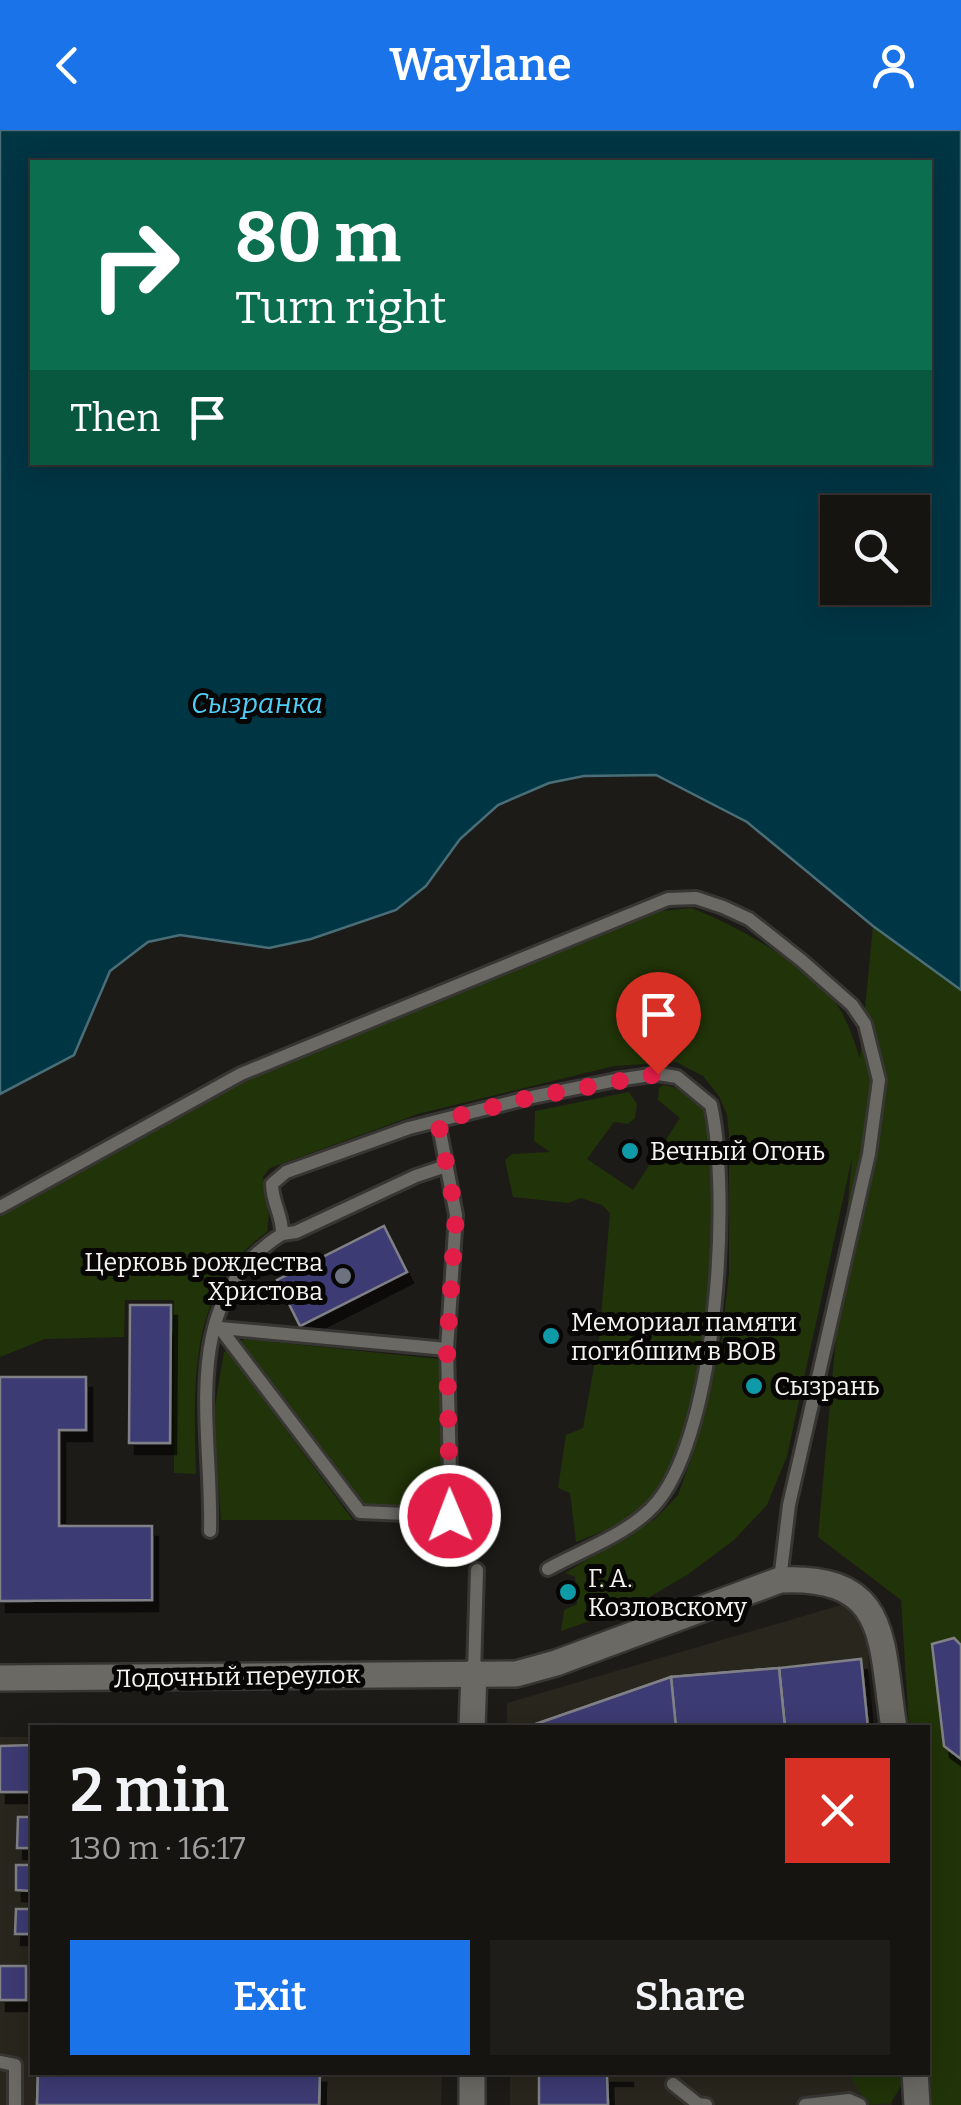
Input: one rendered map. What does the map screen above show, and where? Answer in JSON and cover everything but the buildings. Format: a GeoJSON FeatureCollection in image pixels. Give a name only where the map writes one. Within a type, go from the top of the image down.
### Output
{"type":"FeatureCollection","features":[{"type":"Feature","properties":{"kind":"street"},"geometry":{"type":"LineString","coordinates":[[780,1580],[815,1578],[843,1586],[865,1603],[878,1628],[894,1725]]}},
{"type":"Feature","properties":{"kind":"street","name":"Лодочный переулок"},"geometry":{"type":"LineString","coordinates":[[0,1678],[516,1674],[556,1663],[780,1580]]}},
{"type":"Feature","properties":{"kind":"street"},"geometry":{"type":"LineString","coordinates":[[472,1725],[474,1672]]}},
{"type":"Feature","properties":{"kind":"street"},"geometry":{"type":"LineString","coordinates":[[472,2075],[472,2105]]}},
{"type":"Feature","properties":{"kind":"street"},"geometry":{"type":"LineString","coordinates":[[915,2075],[917,2105]]}},
{"type":"Feature","properties":{"kind":"lane"},"geometry":{"type":"LineString","coordinates":[[0,1207],[241,1074],[668,899],[696,898],[748,919],[852,1005],[865,1024],[879,1080],[868,1154],[789,1505],[780,1580]]}},
{"type":"Feature","properties":{"kind":"lane"},"geometry":{"type":"LineString","coordinates":[[282,1234],[282,1222],[272,1202],[272,1184],[286,1172],[409,1128],[532,1097],[658,1074],[677,1078],[711,1106],[720,1171],[718,1284],[703,1376],[679,1466],[657,1502],[638,1521],[548,1569]]}},
{"type":"Feature","properties":{"kind":"lane"},"geometry":{"type":"LineString","coordinates":[[217,1328],[363,1514],[450,1516],[447,1348],[456,1215],[438,1121]]}},
{"type":"Feature","properties":{"kind":"lane"},"geometry":{"type":"LineString","coordinates":[[210,1531],[205,1406],[222,1299],[236,1274],[252,1255],[282,1234],[296,1232],[446,1166]]}},
{"type":"Feature","properties":{"kind":"lane"},"geometry":{"type":"LineString","coordinates":[[217,1328],[447,1348]]}},
{"type":"Feature","properties":{"kind":"lane"},"geometry":{"type":"LineString","coordinates":[[474,1672],[477,1570]]}},
{"type":"Feature","properties":{"kind":"lane"},"geometry":{"type":"LineString","coordinates":[[0,2062],[15,2066],[15,2105]]}},
{"type":"Feature","properties":{"kind":"lane"},"geometry":{"type":"LineString","coordinates":[[673,2084],[698,2104],[706,2105]]}},
{"type":"Feature","properties":{"kind":"lane"},"geometry":{"type":"LineString","coordinates":[[805,2105],[848,2100],[860,2105]]}},
{"type":"Feature","properties":{"kind":"shaded area"},"geometry":{"type":"Polygon","coordinates":[[[865,1598],[872,1725],[507,1725],[507,1703],[865,1598]]]}},
{"type":"Feature","properties":{"kind":"shaded area"},"geometry":{"type":"Polygon","coordinates":[[[0,1737],[30,1737],[30,2075],[442,2075],[441,2105],[0,2105],[0,1737]]]}},
{"type":"Feature","properties":{"kind":"shaded area"},"geometry":{"type":"Polygon","coordinates":[[[510,2075],[890,2075],[892,2105],[510,2105],[510,2075]]]}},
{"type":"Feature","properties":{"kind":"green space"},"geometry":{"type":"Polygon","coordinates":[[[691,908],[728,924],[806,974],[835,1002],[860,1059],[873,926],[961,990],[961,2105],[932,2105],[930,1725],[909,1725],[901,1600],[818,1537],[852,1158],[787,1456],[767,1505],[734,1540],[687,1575],[636,1605],[561,1631],[564,1610],[577,1604],[575,1577],[565,1573],[655,1519],[678,1495],[694,1451],[722,1337],[729,1273],[727,1115],[719,1096],[703,1076],[676,1062],[614,1066],[418,1114],[270,1168],[263,1177],[269,1214],[267,1232],[241,1255],[222,1281],[201,1341],[196,1374],[196,1474],[174,1473],[174,1300],[125,1300],[124,1337],[45,1339],[0,1357],[0,1216],[237,1082],[662,911],[691,908]]]}},
{"type":"Feature","properties":{"kind":"green space"},"geometry":{"type":"Polygon","coordinates":[[[663,1085],[691,1097],[708,1122],[711,1262],[701,1370],[690,1419],[674,1462],[654,1496],[628,1518],[576,1542],[570,1493],[558,1488],[566,1435],[583,1428],[599,1339],[610,1213],[602,1205],[581,1198],[568,1203],[513,1197],[505,1160],[512,1154],[550,1152],[534,1141],[535,1111],[629,1092],[637,1104],[635,1118],[628,1124],[614,1122],[587,1159],[633,1190],[680,1118],[658,1100],[663,1085]]]}},
{"type":"Feature","properties":{"kind":"green space"},"geometry":{"type":"Polygon","coordinates":[[[244,1339],[439,1359],[443,1510],[365,1509],[239,1343],[244,1339]]]}},
{"type":"Feature","properties":{"kind":"green space"},"geometry":{"type":"Polygon","coordinates":[[[227,1350],[353,1520],[221,1520],[213,1418],[227,1350]]]}},
{"type":"Feature","properties":{"kind":"green space"},"geometry":{"type":"Polygon","coordinates":[[[849,2075],[906,2075],[891,2103],[868,2105],[849,2075]]]}},
{"type":"Feature","properties":{"kind":"water","name":"Сызранка"},"geometry":{"type":"Polygon","coordinates":[[[0,130],[961,130],[961,990],[873,926],[747,822],[656,775],[584,776],[549,783],[498,805],[460,839],[426,886],[396,910],[311,939],[269,948],[180,935],[148,942],[110,971],[74,1055],[0,1094],[0,130]]]}},
{"type":"Feature","properties":{"kind":"place","name":"Вечный Огонь"},"geometry":{"type":"Point","coordinates":[630,1151]}},
{"type":"Feature","properties":{"kind":"place","name":"Церковь рождества Христова"},"geometry":{"type":"Point","coordinates":[343,1276]}},
{"type":"Feature","properties":{"kind":"place","name":"Мемориал памяти погибшим в ВОВ"},"geometry":{"type":"Point","coordinates":[551,1336]}},
{"type":"Feature","properties":{"kind":"place","name":"Сызрань"},"geometry":{"type":"Point","coordinates":[754,1386]}},
{"type":"Feature","properties":{"kind":"place","name":"Г. А. Козловскому"},"geometry":{"type":"Point","coordinates":[568,1592]}},
{"type":"Feature","properties":{"kind":"route"},"geometry":{"type":"LineString","coordinates":[[450,1516],[447,1348],[456,1215],[438,1121],[532,1097],[658,1074]]}}]}
